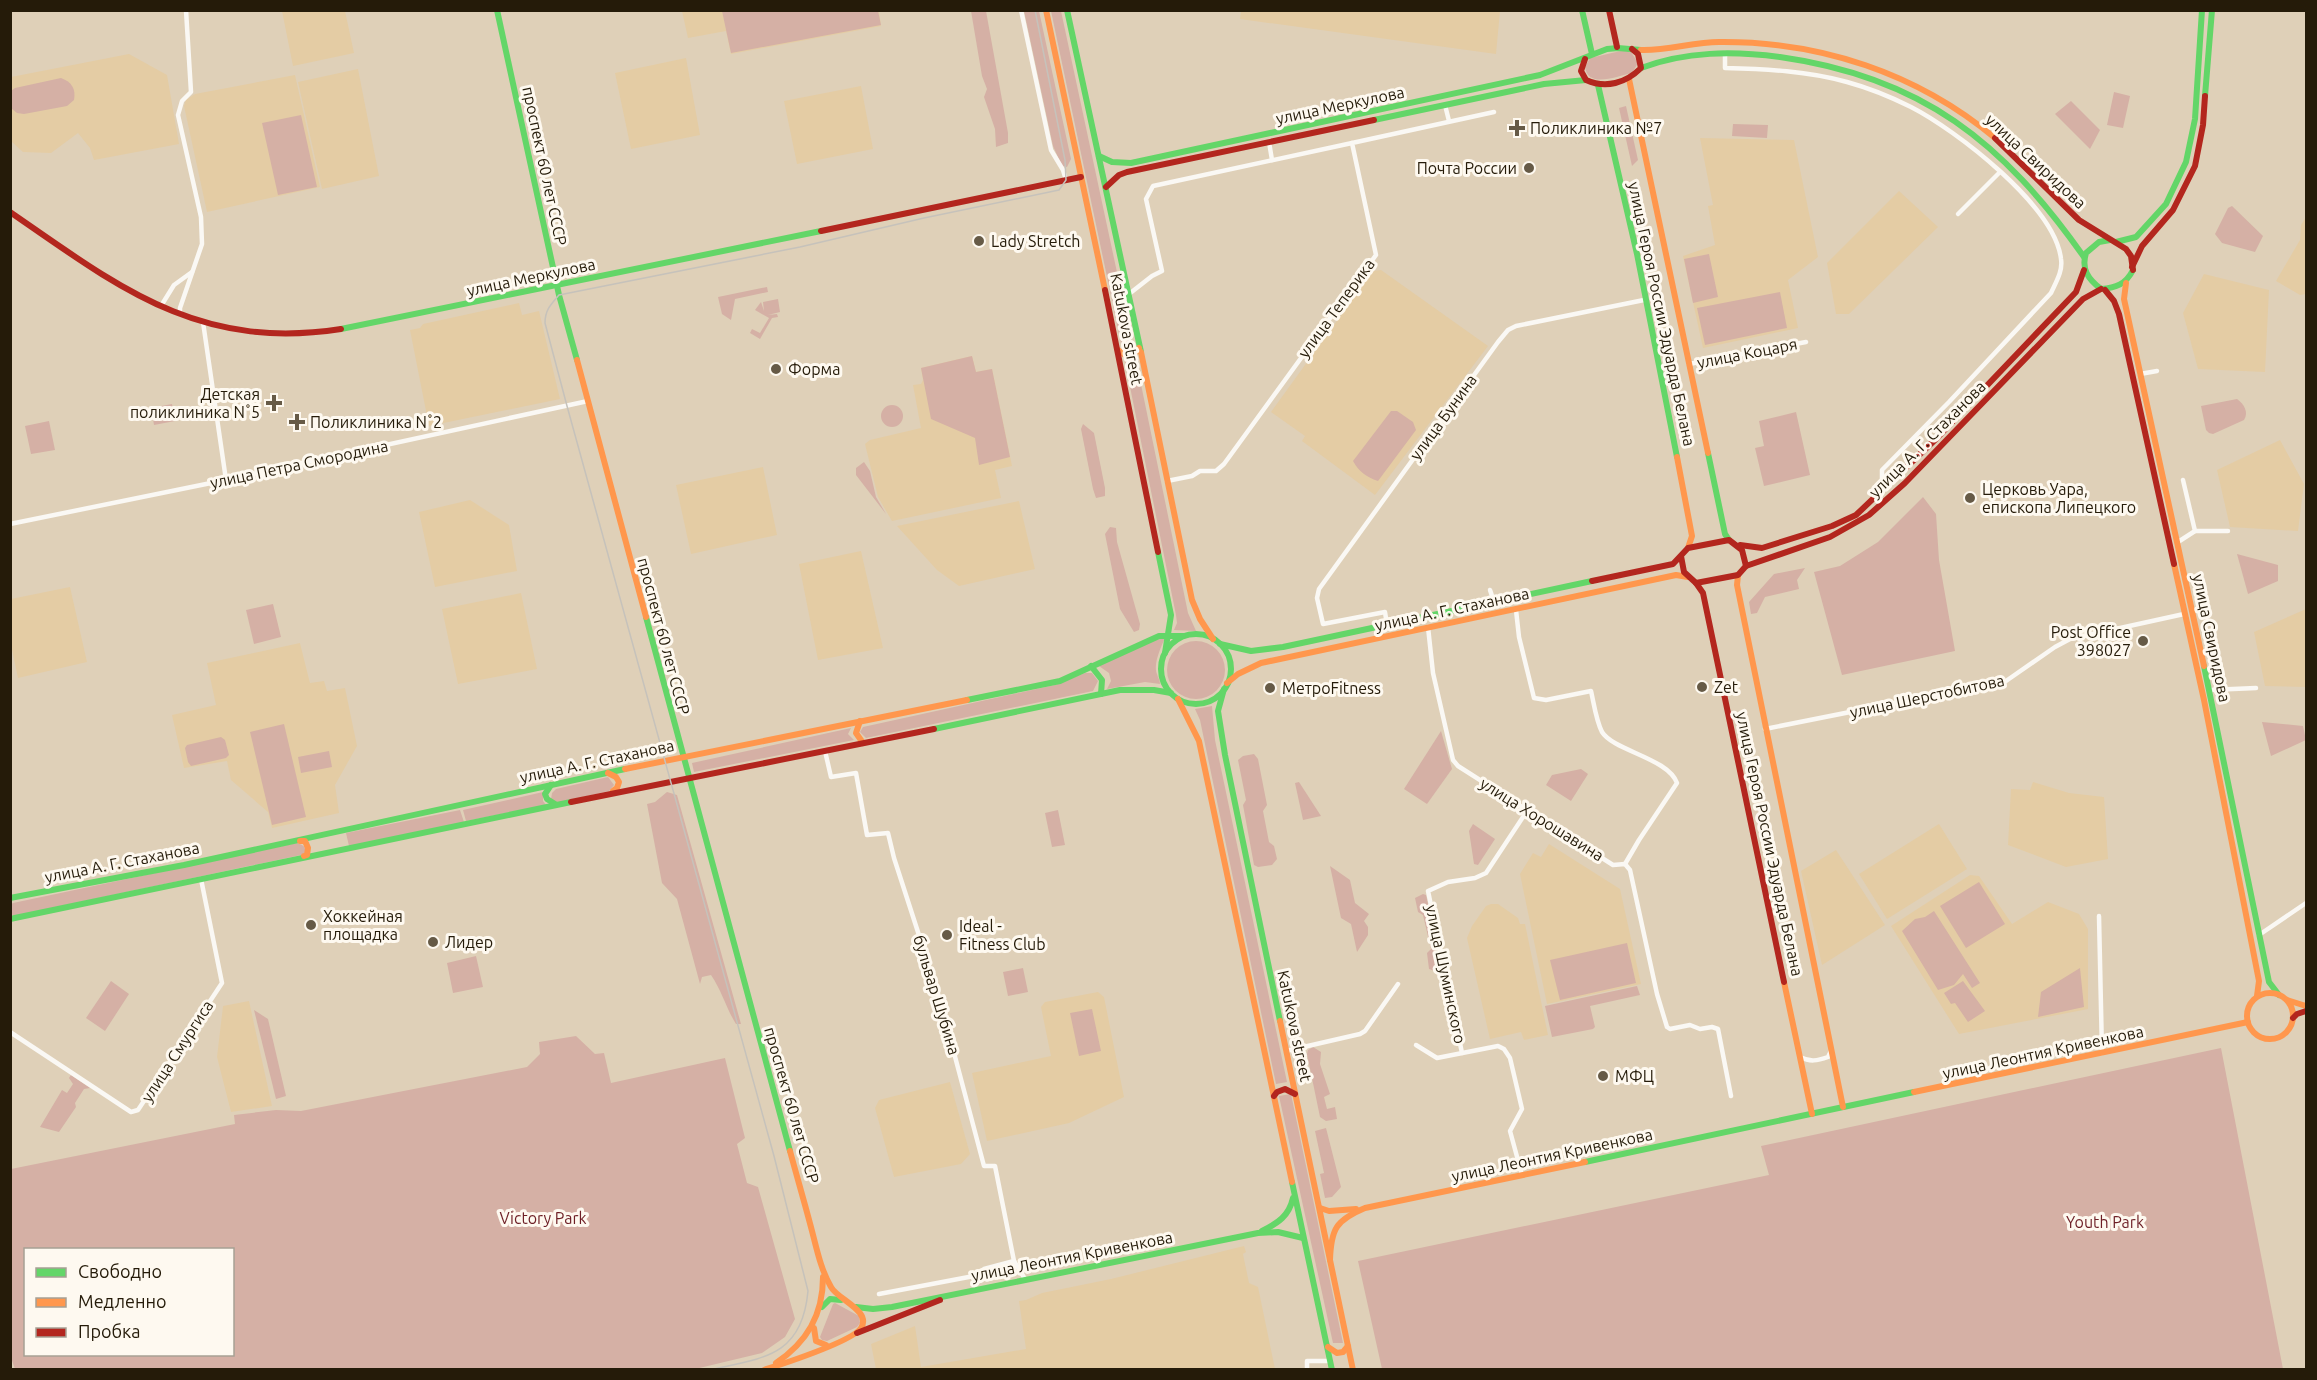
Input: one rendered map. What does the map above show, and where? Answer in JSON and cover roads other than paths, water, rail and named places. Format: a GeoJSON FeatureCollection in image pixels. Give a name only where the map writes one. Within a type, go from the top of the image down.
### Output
{"type":"FeatureCollection","features":[{"type":"Feature","properties":{"kind":"main road","name":"проспект 60 лет СССР"},"geometry":{"type":"LineString","coordinates":[[497,10],[557,285],[682,757],[794,1159],[820,1265]]}},
{"type":"Feature","properties":{"kind":"main road","name":"Katukova street"},"geometry":{"type":"LineString","coordinates":[[1046,10],[1169,604],[1170,623],[1165,653]]}},
{"type":"Feature","properties":{"kind":"main road","name":"Katukova street"},"geometry":{"type":"LineString","coordinates":[[1067,10],[1192,600],[1200,619],[1213,639]]}},
{"type":"Feature","properties":{"kind":"main road"},"geometry":{"type":"LineString","coordinates":[[1582,10],[1592,54]]}},
{"type":"Feature","properties":{"kind":"main road"},"geometry":{"type":"LineString","coordinates":[[1609,10],[1617,47]]}},
{"type":"Feature","properties":{"kind":"main road"},"geometry":{"type":"LineString","coordinates":[[2202,10],[2195,119],[2186,162],[2166,204],[2136,237],[2098,241],[2084,257],[2084,269],[2092,284],[2103,290],[2117,289],[2126,283],[2142,246],[2173,210],[2195,166],[2203,125],[2212,10]]}},
{"type":"Feature","properties":{"kind":"main road","name":"улица Свиридова"},"geometry":{"type":"LineString","coordinates":[[1631,48],[1648,50],[1719,42],[1791,45],[1850,59],[1904,78],[1933,93],[1982,127],[2017,158],[2075,217],[2113,241]]}},
{"type":"Feature","properties":{"kind":"main road"},"geometry":{"type":"LineString","coordinates":[[1617,47],[1631,48],[1638,54],[1641,68],[1629,79],[1614,84],[1598,85],[1586,80],[1581,72],[1585,59],[1592,54],[1617,47]]}},
{"type":"Feature","properties":{"kind":"main road","name":"улица Свиридова"},"geometry":{"type":"LineString","coordinates":[[1641,68],[1687,56],[1725,53],[1772,55],[1822,64],[1867,76],[1913,94],[1956,121],[2003,159],[2061,221],[2084,257]]}},
{"type":"Feature","properties":{"kind":"main road","name":"улица Меркулова"},"geometry":{"type":"LineString","coordinates":[[1099,156],[1112,162],[1123,163],[1182,153],[1529,78],[1585,59]]}},
{"type":"Feature","properties":{"kind":"main road","name":"улица Героя России Эдуарда Белана"},"geometry":{"type":"LineString","coordinates":[[1629,79],[1725,534],[1729,540]]}},
{"type":"Feature","properties":{"kind":"main road","name":"улица Меркулова"},"geometry":{"type":"LineString","coordinates":[[1106,188],[1119,175],[1127,172],[1544,84],[1586,80]]}},
{"type":"Feature","properties":{"kind":"main road","name":"улица Героя России Эдуарда Белана"},"geometry":{"type":"LineString","coordinates":[[1598,85],[1674,438],[1692,536],[1688,548]]}},
{"type":"Feature","properties":{"kind":"main road","name":"улица Меркулова"},"geometry":{"type":"LineString","coordinates":[[10,212],[129,290],[161,306],[203,322],[237,331],[294,335],[351,327],[1081,177]]}},
{"type":"Feature","properties":{"kind":"main road"},"geometry":{"type":"LineString","coordinates":[[2113,241],[2126,250],[2131,257],[2132,268]]}},
{"type":"Feature","properties":{"kind":"main road","name":"улица А. Г. Стаханова"},"geometry":{"type":"LineString","coordinates":[[1740,545],[1762,548],[1832,526],[1856,515],[1937,438],[2076,292],[2084,269]]}},
{"type":"Feature","properties":{"kind":"main road","name":"улица Свиридова"},"geometry":{"type":"LineString","coordinates":[[2126,283],[2124,299],[2210,690],[2258,935],[2269,982],[2279,995]]}},
{"type":"Feature","properties":{"kind":"main road","name":"улица Свиридова"},"geometry":{"type":"LineString","coordinates":[[2103,290],[2114,301],[2119,314],[2204,700],[2259,981],[2257,996]]}},
{"type":"Feature","properties":{"kind":"main road","name":"улица А. Г. Стаханова"},"geometry":{"type":"LineString","coordinates":[[1746,566],[1764,557],[1823,539],[1855,525],[1883,503],[1912,475],[2083,299],[2103,290]]}},
{"type":"Feature","properties":{"kind":"main road"},"geometry":{"type":"LineString","coordinates":[[1118,350],[1128,357],[1139,348]]}},
{"type":"Feature","properties":{"kind":"main road"},"geometry":{"type":"LineString","coordinates":[[1729,540],[1740,545],[1746,555],[1746,566],[1738,575],[1696,583],[1682,572],[1680,564],[1681,556],[1688,548],[1729,540]]}},
{"type":"Feature","properties":{"kind":"main road","name":"улица А. Г. Стаханова"},"geometry":{"type":"LineString","coordinates":[[1220,644],[1238,651],[1256,651],[1673,564],[1681,556]]}},
{"type":"Feature","properties":{"kind":"main road","name":"улица А. Г. Стаханова"},"geometry":{"type":"LineString","coordinates":[[1226,686],[1238,674],[1261,663],[1676,575],[1688,577]]}},
{"type":"Feature","properties":{"kind":"main road","name":"улица Героя России Эдуарда Белана"},"geometry":{"type":"LineString","coordinates":[[1738,575],[1737,585],[1765,729],[1844,1107]]}},
{"type":"Feature","properties":{"kind":"main road","name":"улица Героя России Эдуарда Белана"},"geometry":{"type":"LineString","coordinates":[[1696,583],[1703,593],[1732,723],[1812,1114]]}},
{"type":"Feature","properties":{"kind":"main road"},"geometry":{"type":"LineString","coordinates":[[1159,636],[1170,623]]}},
{"type":"Feature","properties":{"kind":"main road"},"geometry":{"type":"LineString","coordinates":[[1203,635],[1213,639],[1226,652],[1230,662],[1230,673],[1226,686],[1211,700],[1203,703],[1186,702],[1179,699],[1164,684],[1161,663],[1165,653],[1175,640],[1183,636],[1203,635]]}},
{"type":"Feature","properties":{"kind":"main road","name":"улица А. Г. Стаханова"},"geometry":{"type":"LineString","coordinates":[[10,898],[184,865],[605,772],[1060,681],[1159,636],[1183,636]]}},
{"type":"Feature","properties":{"kind":"main road"},"geometry":{"type":"LineString","coordinates":[[1091,666],[1102,680],[1101,694]]}},
{"type":"Feature","properties":{"kind":"main road","name":"Katukova street"},"geometry":{"type":"LineString","coordinates":[[1226,686],[1218,711],[1219,723],[1353,1370]]}},
{"type":"Feature","properties":{"kind":"main road","name":"улица А. Г. Стаханова"},"geometry":{"type":"LineString","coordinates":[[11,918],[610,793],[1011,714],[1101,694],[1139,688],[1152,688],[1171,693]]}},
{"type":"Feature","properties":{"kind":"main road"},"geometry":{"type":"LineString","coordinates":[[1179,699],[1199,741],[1332,1370]]}},
{"type":"Feature","properties":{"kind":"main road"},"geometry":{"type":"LineString","coordinates":[[860,721],[856,733],[863,743]]}},
{"type":"Feature","properties":{"kind":"main road"},"geometry":{"type":"LineString","coordinates":[[605,772],[616,777],[619,782],[617,788],[610,793]]}},
{"type":"Feature","properties":{"kind":"main road"},"geometry":{"type":"LineString","coordinates":[[551,784],[545,794],[547,799],[558,804]]}},
{"type":"Feature","properties":{"kind":"main road"},"geometry":{"type":"LineString","coordinates":[[294,841],[304,842],[308,848],[307,855],[298,859]]}},
{"type":"Feature","properties":{"kind":"main road"},"geometry":{"type":"LineString","coordinates":[[2287,1000],[2293,1012],[2290,1026],[2284,1034],[2268,1038],[2258,1035],[2248,1022],[2248,1009],[2257,996],[2269,993],[2279,995],[2301,1006],[2307,1006]]}},
{"type":"Feature","properties":{"kind":"main road"},"geometry":{"type":"LineString","coordinates":[[2292,1019],[2297,1014],[2307,1011]]}},
{"type":"Feature","properties":{"kind":"main road","name":"улица Леонтия Кривенкова"},"geometry":{"type":"LineString","coordinates":[[1330,1260],[1335,1228],[1345,1216],[1365,1209],[2248,1022]]}},
{"type":"Feature","properties":{"kind":"main road"},"geometry":{"type":"LineString","coordinates":[[1274,1097],[1277,1092],[1285,1089],[1295,1095]]}},
{"type":"Feature","properties":{"kind":"main road"},"geometry":{"type":"LineString","coordinates":[[1258,1233],[1285,1219],[1290,1212],[1294,1194]]}},
{"type":"Feature","properties":{"kind":"main road"},"geometry":{"type":"LineString","coordinates":[[1320,1208],[1329,1211],[1365,1209]]}},
{"type":"Feature","properties":{"kind":"main road"},"geometry":{"type":"LineString","coordinates":[[1258,1233],[1278,1232],[1304,1238]]}},
{"type":"Feature","properties":{"kind":"main road","name":"улица Леонтия Кривенкова"},"geometry":{"type":"LineString","coordinates":[[849,1304],[864,1309],[878,1309],[1258,1233]]}},
{"type":"Feature","properties":{"kind":"main road"},"geometry":{"type":"LineString","coordinates":[[765,1369],[854,1334],[861,1328],[863,1320],[858,1311],[832,1290],[820,1265]]}},
{"type":"Feature","properties":{"kind":"main road"},"geometry":{"type":"LineString","coordinates":[[819,1313],[823,1295],[820,1265]]}},
{"type":"Feature","properties":{"kind":"main road","name":"улица Леонтия Кривенкова"},"geometry":{"type":"LineString","coordinates":[[854,1334],[962,1292]]}},
{"type":"Feature","properties":{"kind":"main road"},"geometry":{"type":"LineString","coordinates":[[765,1369],[799,1346],[825,1303],[830,1299],[849,1304]]}},
{"type":"Feature","properties":{"kind":"main road"},"geometry":{"type":"LineString","coordinates":[[815,1321],[813,1333],[816,1341],[823,1345],[830,1344]]}},
{"type":"Feature","properties":{"kind":"main road"},"geometry":{"type":"LineString","coordinates":[[1328,1347],[1336,1353],[1343,1352],[1348,1346]]}},
{"type":"Feature","properties":{"kind":"street"},"geometry":{"type":"LineString","coordinates":[[180,314],[202,244],[201,217],[178,115],[182,101],[191,92],[186,10]]}},
{"type":"Feature","properties":{"kind":"street"},"geometry":{"type":"LineString","coordinates":[[1021,10],[1051,150],[1066,180]]}},
{"type":"Feature","properties":{"kind":"street","name":"улица Свиридова"},"geometry":{"type":"LineString","coordinates":[[1725,53],[1725,68],[1801,73],[1847,82],[1911,107],[1940,124],[2000,172],[2041,215],[2055,235],[2062,261],[2060,276],[2051,293],[1882,470]]}},
{"type":"Feature","properties":{"kind":"street"},"geometry":{"type":"LineString","coordinates":[[1445,105],[1449,121]]}},
{"type":"Feature","properties":{"kind":"street"},"geometry":{"type":"LineString","coordinates":[[1129,294],[1162,271],[1146,199],[1153,186],[1494,112]]}},
{"type":"Feature","properties":{"kind":"street"},"geometry":{"type":"LineString","coordinates":[[1269,142],[1272,160]]}},
{"type":"Feature","properties":{"kind":"street","name":"улица Теперика"},"geometry":{"type":"LineString","coordinates":[[1167,481],[1192,476],[1200,471],[1216,471],[1224,464],[1376,255],[1352,143]]}},
{"type":"Feature","properties":{"kind":"street"},"geometry":{"type":"LineString","coordinates":[[1958,214],[2000,172]]}},
{"type":"Feature","properties":{"kind":"street"},"geometry":{"type":"LineString","coordinates":[[161,306],[174,285],[192,272]]}},
{"type":"Feature","properties":{"kind":"street","name":"улица Бунина"},"geometry":{"type":"LineString","coordinates":[[1387,624],[1385,612],[1323,624],[1317,597],[1318,589],[1508,330],[1516,326],[1644,300]]}},
{"type":"Feature","properties":{"kind":"street"},"geometry":{"type":"LineString","coordinates":[[203,322],[226,480]]}},
{"type":"Feature","properties":{"kind":"street","name":"улица Коцаря"},"geometry":{"type":"LineString","coordinates":[[1689,364],[1806,342]]}},
{"type":"Feature","properties":{"kind":"street"},"geometry":{"type":"LineString","coordinates":[[200,357],[208,356]]}},
{"type":"Feature","properties":{"kind":"street"},"geometry":{"type":"LineString","coordinates":[[2140,374],[2157,370]]}},
{"type":"Feature","properties":{"kind":"street","name":"улица Петра Смородина"},"geometry":{"type":"LineString","coordinates":[[10,524],[226,480],[588,401]]}},
{"type":"Feature","properties":{"kind":"street"},"geometry":{"type":"LineString","coordinates":[[1882,470],[1892,482]]}},
{"type":"Feature","properties":{"kind":"street"},"geometry":{"type":"LineString","coordinates":[[1882,470],[1882,492]]}},
{"type":"Feature","properties":{"kind":"street"},"geometry":{"type":"LineString","coordinates":[[2182,480],[2195,531]]}},
{"type":"Feature","properties":{"kind":"street"},"geometry":{"type":"LineString","coordinates":[[2178,542],[2195,531],[2228,531]]}},
{"type":"Feature","properties":{"kind":"street"},"geometry":{"type":"LineString","coordinates":[[1490,590],[1494,602]]}},
{"type":"Feature","properties":{"kind":"street"},"geometry":{"type":"LineString","coordinates":[[1516,610],[1519,637],[1534,698],[1546,700],[1591,691],[1600,726],[1608,739],[1640,754],[1675,776],[1677,783],[1625,864]]}},
{"type":"Feature","properties":{"kind":"street","name":"улица Шерстобитова"},"geometry":{"type":"LineString","coordinates":[[1765,729],[2006,681],[2055,646],[2070,639],[2184,614]]}},
{"type":"Feature","properties":{"kind":"street","name":"улица Хорошавина"},"geometry":{"type":"LineString","coordinates":[[1428,627],[1433,673],[1453,760],[1458,766],[1527,811],[1613,864],[1625,864],[1630,870],[1666,1027],[1670,1029],[1689,1025],[1700,1029],[1712,1027],[1718,1029],[1731,1096]]}},
{"type":"Feature","properties":{"kind":"street"},"geometry":{"type":"LineString","coordinates":[[2210,690],[2256,688]]}},
{"type":"Feature","properties":{"kind":"street","name":"бульвар Шубина"},"geometry":{"type":"LineString","coordinates":[[825,751],[831,777],[856,772],[867,835],[888,833],[943,1011],[984,1166],[995,1166],[1014,1261],[1025,1279]]}},
{"type":"Feature","properties":{"kind":"street","name":"улица Шуминского"},"geometry":{"type":"LineString","coordinates":[[1522,1175],[1510,1131],[1522,1109],[1510,1058],[1504,1049],[1498,1046],[1462,1053],[1428,891],[1448,882],[1474,878],[1486,873],[1527,811]]}},
{"type":"Feature","properties":{"kind":"street","name":"улица Смургиса"},"geometry":{"type":"LineString","coordinates":[[10,1032],[131,1112],[138,1110],[222,983],[201,879]]}},
{"type":"Feature","properties":{"kind":"street"},"geometry":{"type":"LineString","coordinates":[[2258,935],[2307,903]]}},
{"type":"Feature","properties":{"kind":"street"},"geometry":{"type":"LineString","coordinates":[[2099,916],[2102,1053]]}},
{"type":"Feature","properties":{"kind":"street"},"geometry":{"type":"LineString","coordinates":[[1286,1051],[1360,1034],[1365,1031],[1398,984]]}},
{"type":"Feature","properties":{"kind":"street"},"geometry":{"type":"LineString","coordinates":[[1416,1045],[1437,1058],[1462,1053]]}},
{"type":"Feature","properties":{"kind":"street"},"geometry":{"type":"LineString","coordinates":[[1800,1058],[1810,1061],[1823,1059],[1828,1057],[1832,1050]]}},
{"type":"Feature","properties":{"kind":"street"},"geometry":{"type":"LineString","coordinates":[[879,1294],[974,1276],[984,1269],[1014,1261]]}},
{"type":"Feature","properties":{"kind":"street"},"geometry":{"type":"LineString","coordinates":[[1307,1370],[1307,1361],[1330,1361]]}},
{"type":"Feature","properties":{"kind":"tram line"},"geometry":{"type":"LineString","coordinates":[[709,1370],[746,1362],[777,1351],[798,1330],[808,1291],[774,1156],[567,406],[545,323],[546,314],[559,295],[800,247],[1059,190],[1066,180],[1065,160],[1035,10]]}},
{"type":"Feature","properties":{"kind":"place","name":"Поликлиника №7"},"geometry":{"type":"Point","coordinates":[1517,128]}},
{"type":"Feature","properties":{"kind":"place","name":"Почта России"},"geometry":{"type":"Point","coordinates":[1529,168]}},
{"type":"Feature","properties":{"kind":"place","name":"Lady Stretch"},"geometry":{"type":"Point","coordinates":[979,241]}},
{"type":"Feature","properties":{"kind":"place","name":"Форма"},"geometry":{"type":"Point","coordinates":[776,369]}},
{"type":"Feature","properties":{"kind":"place","name":"Детская поликлиника N˚5"},"geometry":{"type":"Point","coordinates":[274,403]}},
{"type":"Feature","properties":{"kind":"place","name":"Поликлиника N˚2"},"geometry":{"type":"Point","coordinates":[297,422]}},
{"type":"Feature","properties":{"kind":"place","name":"Церковь Уара, епископа Липецкого"},"geometry":{"type":"Point","coordinates":[1970,498]}},
{"type":"Feature","properties":{"kind":"place","name":"Post Office 398027"},"geometry":{"type":"Point","coordinates":[2143,641]}},
{"type":"Feature","properties":{"kind":"place","name":"Zet"},"geometry":{"type":"Point","coordinates":[1702,687]}},
{"type":"Feature","properties":{"kind":"place","name":"МетроFitness"},"geometry":{"type":"Point","coordinates":[1270,688]}},
{"type":"Feature","properties":{"kind":"place","name":"Хоккейная площадка"},"geometry":{"type":"Point","coordinates":[311,925]}},
{"type":"Feature","properties":{"kind":"place","name":"Ideal - Fitness Club"},"geometry":{"type":"Point","coordinates":[947,935]}},
{"type":"Feature","properties":{"kind":"place","name":"Лидер"},"geometry":{"type":"Point","coordinates":[433,942]}},
{"type":"Feature","properties":{"kind":"place","name":"МФЦ"},"geometry":{"type":"Point","coordinates":[1603,1076]}},
{"type":"Feature","properties":{"kind":"park label","name":"Victory Park"},"geometry":{"type":"Point","coordinates":[543,1218]}},
{"type":"Feature","properties":{"kind":"park label","name":"Youth Park"},"geometry":{"type":"Point","coordinates":[2105,1222]}}]}
